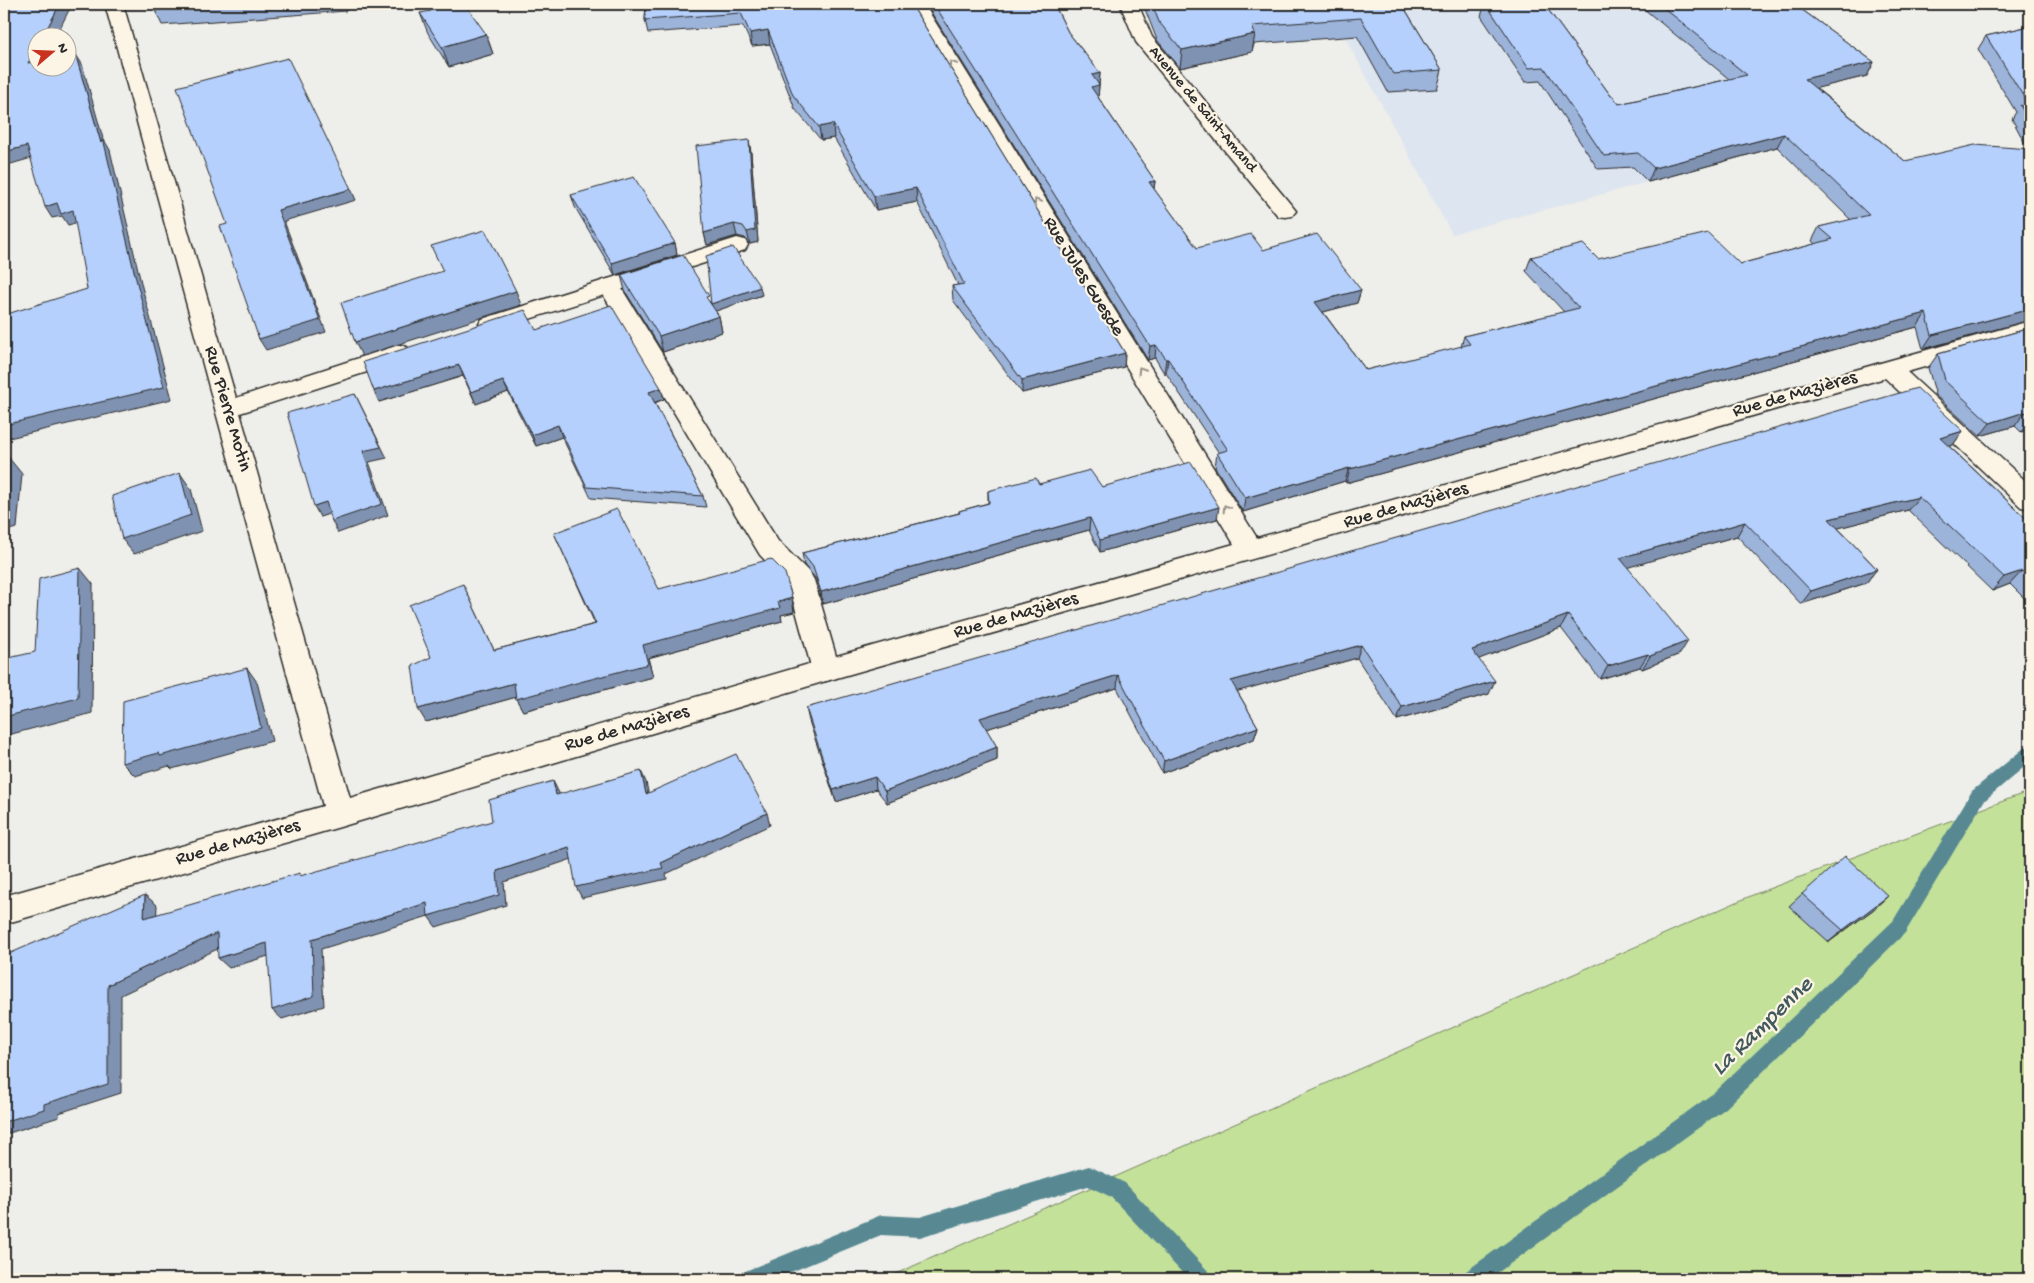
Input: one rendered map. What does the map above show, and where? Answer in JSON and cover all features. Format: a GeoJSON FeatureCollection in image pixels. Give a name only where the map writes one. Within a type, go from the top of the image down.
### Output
{"type":"FeatureCollection","features":[{"type":"Feature","properties":{"kind":"street","name":"Rue Pierre Motin"},"geometry":{"type":"LineString","coordinates":[[114,4],[340,814]]}},
{"type":"Feature","properties":{"kind":"street","name":"Rue Jules Guesde"},"geometry":{"type":"LineString","coordinates":[[915,4],[1251,550]]}},
{"type":"Feature","properties":{"kind":"street","name":"Avenue de Saint-Amand"},"geometry":{"type":"LineString","coordinates":[[1130,4],[1143,38],[1286,211]]}},
{"type":"Feature","properties":{"kind":"street"},"geometry":{"type":"LineString","coordinates":[[469,331],[737,245]]}},
{"type":"Feature","properties":{"kind":"street"},"geometry":{"type":"LineString","coordinates":[[609,286],[769,548],[801,580],[826,670]]}},
{"type":"Feature","properties":{"kind":"street","name":"Rue de Mazières"},"geometry":{"type":"LineString","coordinates":[[4,910],[340,814],[826,670],[2030,329]]}},
{"type":"Feature","properties":{"kind":"street"},"geometry":{"type":"LineString","coordinates":[[227,409],[423,346]]}},
{"type":"Feature","properties":{"kind":"street"},"geometry":{"type":"LineString","coordinates":[[1889,368],[2030,500]]}},
{"type":"Feature","properties":{"kind":"shaded area"},"geometry":{"type":"Polygon","coordinates":[[[1327,4],[1695,4],[1851,128],[1452,234],[1327,4]]]}},
{"type":"Feature","properties":{"kind":"green space"},"geometry":{"type":"Polygon","coordinates":[[[2030,791],[2030,1279],[884,1279],[1755,894],[2030,791]]]}},
{"type":"Feature","properties":{"kind":"building"},"geometry":{"type":"Polygon","coordinates":[[[4,4],[60,4],[47,28],[28,28],[28,78],[78,78],[78,63],[101,143],[103,138],[135,275],[164,387],[4,425],[4,315],[87,289],[73,210],[61,214],[57,203],[45,207],[27,146],[4,152],[4,4]]]}},
{"type":"Feature","properties":{"kind":"building"},"geometry":{"type":"Polygon","coordinates":[[[157,4],[245,4],[155,10],[157,4]]]}},
{"type":"Feature","properties":{"kind":"building"},"geometry":{"type":"Polygon","coordinates":[[[430,4],[465,4],[486,34],[442,47],[420,13],[431,11],[430,4]]]}},
{"type":"Feature","properties":{"kind":"building"},"geometry":{"type":"Polygon","coordinates":[[[646,4],[911,4],[1125,353],[1022,380],[952,286],[964,284],[916,188],[874,196],[833,124],[819,127],[793,95],[768,30],[750,33],[741,13],[645,20],[646,4]]]}},
{"type":"Feature","properties":{"kind":"building"},"geometry":{"type":"Polygon","coordinates":[[[934,4],[1054,4],[1068,32],[1100,73],[1092,75],[1099,85],[1091,87],[1155,181],[1149,182],[1197,248],[1251,234],[1263,250],[1317,234],[1361,290],[1315,302],[1366,370],[1470,344],[1464,336],[1579,308],[1531,257],[1583,244],[1598,259],[1708,233],[1740,264],[1833,239],[1819,227],[1869,215],[1784,134],[1654,168],[1638,153],[1604,156],[1544,67],[1529,68],[1486,4],[1544,4],[1611,96],[1619,104],[1747,75],[1659,4],[1794,4],[1874,62],[1804,79],[1905,161],[1975,145],[2030,149],[2030,309],[1932,335],[1926,313],[1349,468],[1245,498],[1217,453],[1228,450],[1168,359],[1166,359],[1156,345],[1150,346],[934,4]]]}},
{"type":"Feature","properties":{"kind":"building"},"geometry":{"type":"Polygon","coordinates":[[[1152,4],[1402,4],[1442,70],[1393,74],[1361,18],[1252,26],[1255,34],[1182,50],[1159,22],[1152,4]]]}},
{"type":"Feature","properties":{"kind":"building"},"geometry":{"type":"Polygon","coordinates":[[[2030,26],[2030,107],[1986,36],[2030,26]]]}},
{"type":"Feature","properties":{"kind":"building"},"geometry":{"type":"Polygon","coordinates":[[[288,58],[351,189],[278,210],[320,320],[259,339],[220,226],[227,224],[177,87],[288,58]]]}},
{"type":"Feature","properties":{"kind":"building"},"geometry":{"type":"Polygon","coordinates":[[[2020,105],[2030,112],[2030,123],[2020,105]]]}},
{"type":"Feature","properties":{"kind":"building"},"geometry":{"type":"Polygon","coordinates":[[[749,140],[755,230],[747,232],[743,226],[734,224],[704,233],[696,146],[749,140]]]}},
{"type":"Feature","properties":{"kind":"building"},"geometry":{"type":"Polygon","coordinates":[[[634,177],[675,243],[612,263],[571,195],[634,177]]]}},
{"type":"Feature","properties":{"kind":"building"},"geometry":{"type":"Polygon","coordinates":[[[485,230],[516,291],[355,342],[341,303],[443,271],[431,246],[485,230]]]}},
{"type":"Feature","properties":{"kind":"building"},"geometry":{"type":"Polygon","coordinates":[[[733,247],[760,287],[711,304],[706,256],[733,247]]]}},
{"type":"Feature","properties":{"kind":"building"},"geometry":{"type":"Polygon","coordinates":[[[683,255],[709,296],[706,297],[719,316],[659,336],[621,275],[683,255]]]}},
{"type":"Feature","properties":{"kind":"building"},"geometry":{"type":"Polygon","coordinates":[[[611,305],[661,388],[649,392],[703,496],[587,487],[558,425],[532,435],[503,381],[471,392],[459,365],[374,391],[363,362],[525,310],[536,330],[611,305]]]}},
{"type":"Feature","properties":{"kind":"building"},"geometry":{"type":"Polygon","coordinates":[[[2030,328],[2030,416],[2025,412],[1990,423],[1944,380],[1938,354],[2030,328]]]}},
{"type":"Feature","properties":{"kind":"building"},"geometry":{"type":"Polygon","coordinates":[[[1917,388],[1963,431],[1940,438],[2030,522],[2030,578],[2022,571],[2004,577],[1919,497],[1829,519],[1877,569],[1811,591],[1745,522],[1620,558],[1688,641],[1650,656],[1648,654],[1608,666],[1568,615],[1472,650],[1495,681],[1402,707],[1361,645],[1231,681],[1258,727],[1164,761],[1118,675],[980,718],[997,747],[885,791],[875,777],[833,790],[806,708],[1917,388]]]}},
{"type":"Feature","properties":{"kind":"building"},"geometry":{"type":"Polygon","coordinates":[[[355,394],[381,447],[363,451],[382,504],[332,521],[326,502],[314,506],[287,413],[355,394]]]}},
{"type":"Feature","properties":{"kind":"building"},"geometry":{"type":"Polygon","coordinates":[[[1191,462],[1219,507],[1100,540],[1090,518],[821,592],[813,567],[802,553],[960,513],[959,511],[989,503],[988,491],[1036,478],[1039,484],[1090,470],[1102,487],[1191,462]]]}},
{"type":"Feature","properties":{"kind":"building"},"geometry":{"type":"Polygon","coordinates":[[[180,473],[191,515],[122,539],[112,496],[180,473]]]}},
{"type":"Feature","properties":{"kind":"building"},"geometry":{"type":"Polygon","coordinates":[[[617,509],[659,589],[771,559],[785,573],[792,598],[778,602],[780,608],[643,645],[648,664],[516,699],[514,683],[418,709],[412,666],[431,657],[409,605],[463,584],[494,650],[596,624],[554,533],[617,509]]]}},
{"type":"Feature","properties":{"kind":"building"},"geometry":{"type":"Polygon","coordinates":[[[80,568],[78,698],[4,717],[4,659],[35,652],[39,579],[80,568]]]}},
{"type":"Feature","properties":{"kind":"building"},"geometry":{"type":"Polygon","coordinates":[[[247,668],[261,728],[160,756],[159,753],[122,763],[123,701],[247,668]]]}},
{"type":"Feature","properties":{"kind":"building"},"geometry":{"type":"Polygon","coordinates":[[[736,754],[767,813],[661,863],[663,868],[576,887],[569,847],[497,871],[499,895],[428,916],[427,903],[312,939],[314,996],[272,1010],[267,943],[218,958],[217,933],[108,985],[108,1084],[44,1104],[44,1109],[4,1122],[4,956],[145,895],[144,918],[492,821],[489,800],[553,781],[556,795],[641,771],[646,794],[736,754]]]}},
{"type":"Feature","properties":{"kind":"building"},"geometry":{"type":"Polygon","coordinates":[[[1845,856],[1888,896],[1843,930],[1802,894],[1845,856]]]}},
{"type":"Feature","properties":{"kind":"waterway","name":"La Rampenne"},"geometry":{"type":"LineString","coordinates":[[1472,1279],[1719,1101],[1899,927],[1978,796],[2030,753]]}},
{"type":"Feature","properties":{"kind":"waterway"},"geometry":{"type":"LineString","coordinates":[[750,1279],[881,1225],[920,1227],[1089,1176],[1118,1190],[1202,1279]]}}]}
